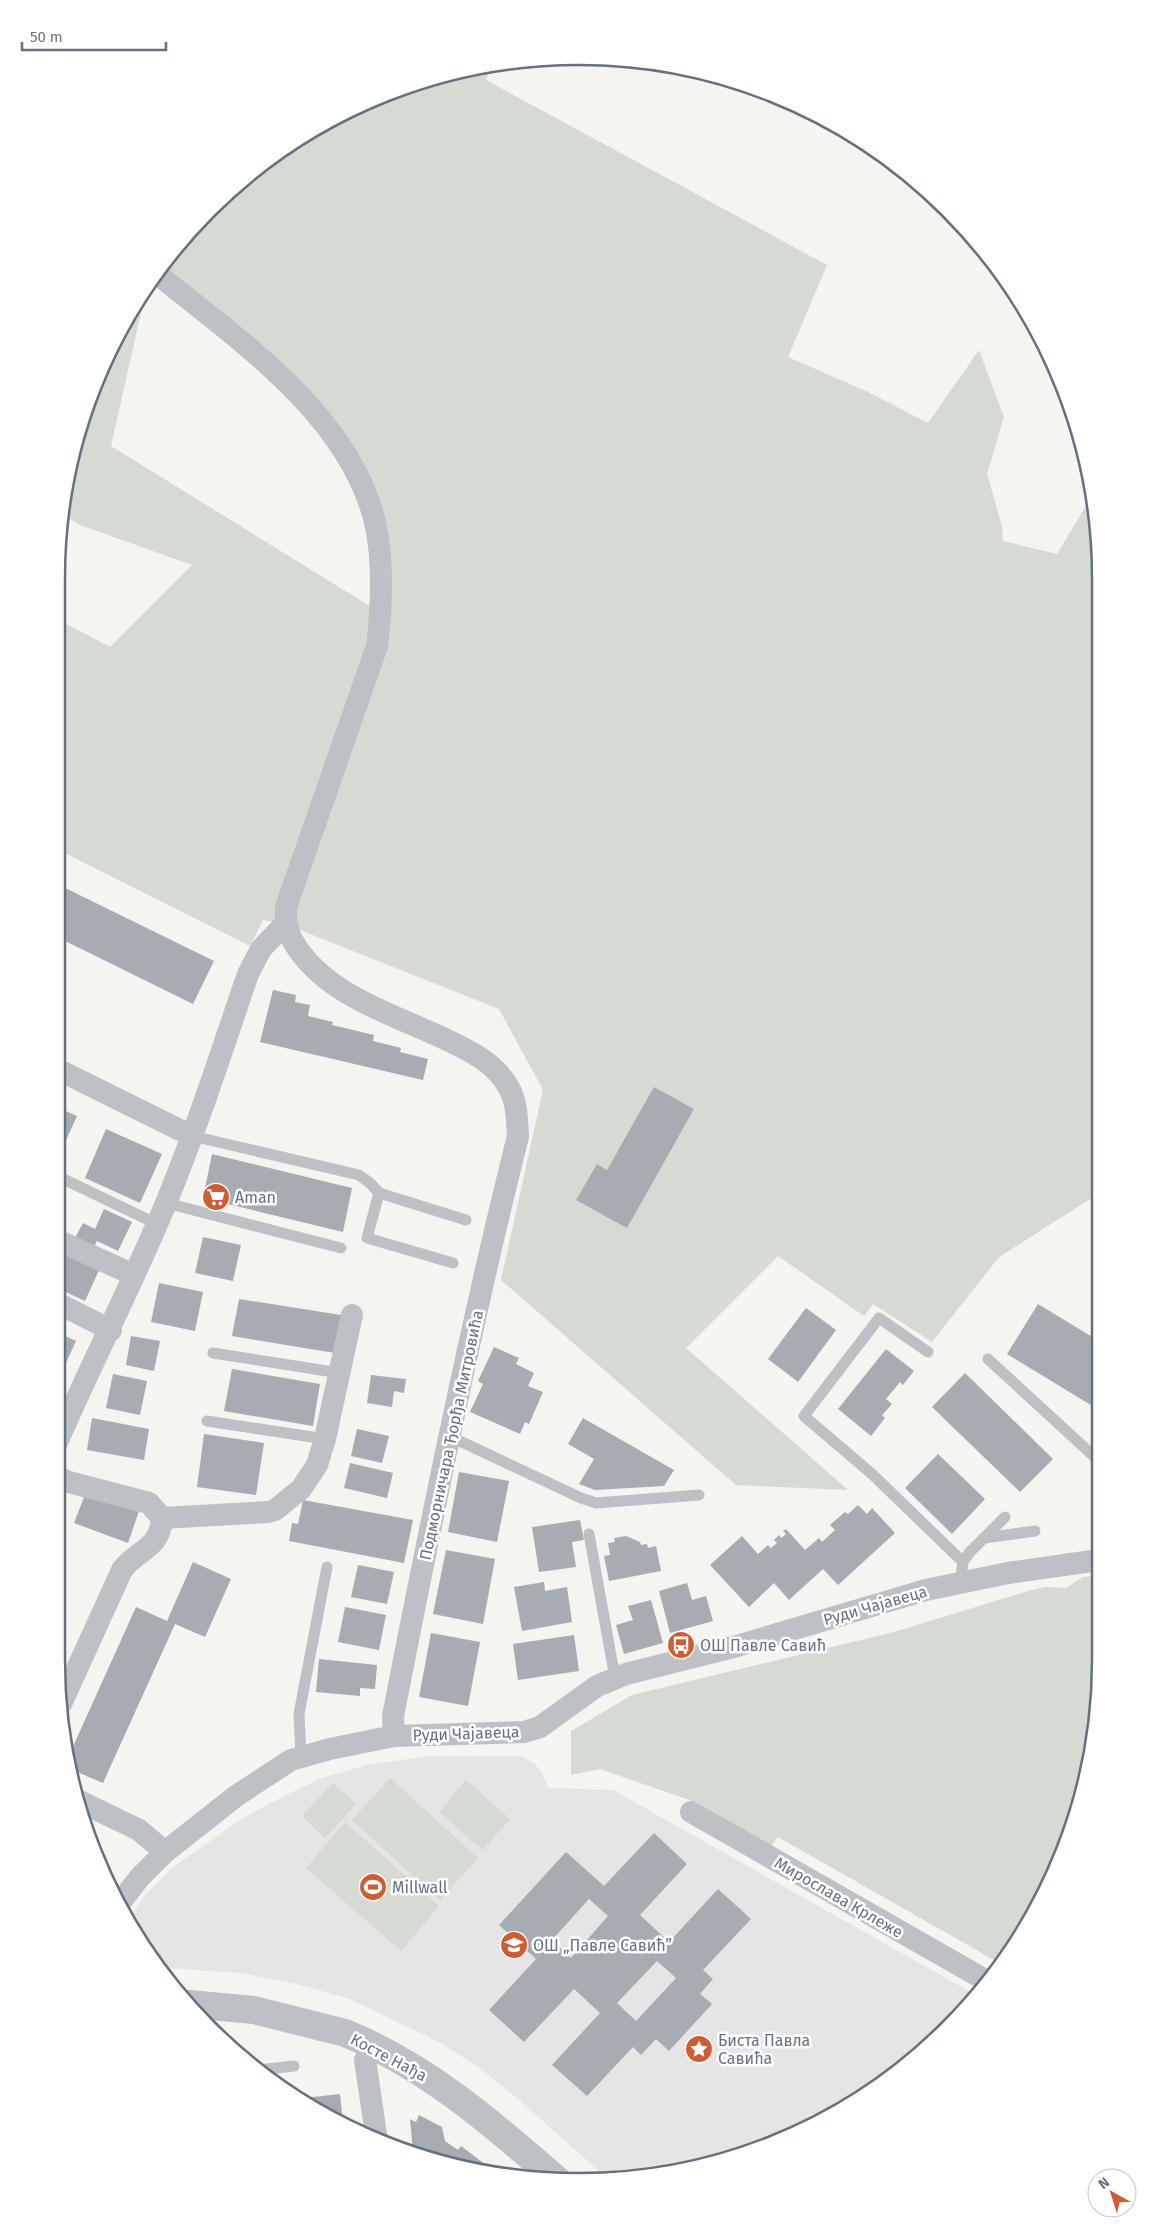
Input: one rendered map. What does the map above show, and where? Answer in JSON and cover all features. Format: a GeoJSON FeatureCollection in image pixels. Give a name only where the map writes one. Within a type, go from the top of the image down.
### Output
{"type":"FeatureCollection","features":[{"type":"Feature","properties":{"kind":"street"},"geometry":{"type":"LineString","coordinates":[[66,1402],[111,1330],[166,1203],[192,1136],[248,974],[265,944],[285,924],[286,907],[377,646],[381,614],[381,565],[375,522],[353,469],[314,412],[276,371],[162,278]]}},
{"type":"Feature","properties":{"kind":"street","name":"Подморничара Ђорђа Митровића"},"geometry":{"type":"LineString","coordinates":[[285,924],[291,940],[306,960],[331,984],[463,1048],[489,1064],[510,1088],[517,1118],[518,1136],[449,1436],[393,1716],[394,1736]]}},
{"type":"Feature","properties":{"kind":"street"},"geometry":{"type":"LineString","coordinates":[[65,1073],[192,1136]]}},
{"type":"Feature","properties":{"kind":"street"},"geometry":{"type":"LineString","coordinates":[[65,1244],[134,1275]]}},
{"type":"Feature","properties":{"kind":"street"},"geometry":{"type":"LineString","coordinates":[[65,1307],[111,1330]]}},
{"type":"Feature","properties":{"kind":"street"},"geometry":{"type":"LineString","coordinates":[[162,1518],[230,1516],[275,1510],[292,1498],[308,1481],[317,1465],[325,1438],[352,1315]]}},
{"type":"Feature","properties":{"kind":"street"},"geometry":{"type":"LineString","coordinates":[[65,1481],[149,1503],[162,1518]]}},
{"type":"Feature","properties":{"kind":"street"},"geometry":{"type":"LineString","coordinates":[[66,1693],[122,1570],[153,1543],[159,1535],[162,1518]]}},
{"type":"Feature","properties":{"kind":"street","name":"Руди Чајавеца"},"geometry":{"type":"LineString","coordinates":[[124,1898],[140,1877],[165,1852],[264,1776],[301,1756],[394,1736],[524,1732],[540,1727],[597,1686],[615,1678],[737,1646],[894,1598],[962,1572],[1092,1561]]}},
{"type":"Feature","properties":{"kind":"street"},"geometry":{"type":"LineString","coordinates":[[86,1804],[139,1830],[165,1852]]}},
{"type":"Feature","properties":{"kind":"street","name":"Мирослава Крлеже"},"geometry":{"type":"LineString","coordinates":[[691,1812],[981,1978]]}},
{"type":"Feature","properties":{"kind":"street","name":"Косте Нађа"},"geometry":{"type":"LineString","coordinates":[[198,2005],[254,2010],[358,2038],[397,2058],[456,2097],[486,2119],[548,2172]]}},
{"type":"Feature","properties":{"kind":"street"},"geometry":{"type":"LineString","coordinates":[[365,2060],[376,2131]]}},
{"type":"Feature","properties":{"kind":"lane"},"geometry":{"type":"LineString","coordinates":[[192,1136],[359,1175],[370,1183],[379,1194],[466,1220]]}},
{"type":"Feature","properties":{"kind":"lane"},"geometry":{"type":"LineString","coordinates":[[65,1180],[157,1224]]}},
{"type":"Feature","properties":{"kind":"lane"},"geometry":{"type":"LineString","coordinates":[[379,1194],[367,1238],[453,1263]]}},
{"type":"Feature","properties":{"kind":"lane"},"geometry":{"type":"LineString","coordinates":[[166,1203],[342,1248]]}},
{"type":"Feature","properties":{"kind":"lane"},"geometry":{"type":"LineString","coordinates":[[928,1352],[879,1318],[804,1416],[872,1474],[962,1572],[984,1538],[1005,1517]]}},
{"type":"Feature","properties":{"kind":"lane"},"geometry":{"type":"LineString","coordinates":[[213,1353],[340,1373]]}},
{"type":"Feature","properties":{"kind":"lane"},"geometry":{"type":"LineString","coordinates":[[988,1359],[1092,1455]]}},
{"type":"Feature","properties":{"kind":"lane"},"geometry":{"type":"LineString","coordinates":[[207,1421],[325,1438]]}},
{"type":"Feature","properties":{"kind":"lane"},"geometry":{"type":"LineString","coordinates":[[449,1436],[581,1498],[596,1503],[699,1495]]}},
{"type":"Feature","properties":{"kind":"lane"},"geometry":{"type":"LineString","coordinates":[[984,1538],[1035,1531]]}},
{"type":"Feature","properties":{"kind":"lane"},"geometry":{"type":"LineString","coordinates":[[590,1534],[615,1678]]}},
{"type":"Feature","properties":{"kind":"lane"},"geometry":{"type":"LineString","coordinates":[[301,1756],[299,1714],[327,1567]]}},
{"type":"Feature","properties":{"kind":"lane"},"geometry":{"type":"LineString","coordinates":[[269,2069],[294,2066]]}},
{"type":"Feature","properties":{"kind":"shaded area"},"geometry":{"type":"Polygon","coordinates":[[[489,73],[486,80],[827,265],[788,357],[868,392],[928,423],[979,350],[1004,417],[987,474],[1002,526],[1003,541],[1057,554],[1087,505],[1092,578],[1092,1198],[999,1257],[932,1342],[873,1304],[864,1316],[778,1256],[686,1348],[848,1490],[736,1485],[501,1280],[543,1090],[499,1009],[285,924],[263,920],[250,946],[65,853],[65,623],[110,647],[192,565],[80,525],[68,518],[82,446],[92,413],[118,351],[142,310],[111,446],[381,613],[375,522],[335,439],[162,279],[192,240],[215,215],[266,171],[293,152],[351,118],[382,104],[446,82],[489,73]]]}},
{"type":"Feature","properties":{"kind":"shaded area"},"geometry":{"type":"Polygon","coordinates":[[[1092,1576],[1091,1693],[1088,1727],[1075,1792],[1065,1825],[1039,1887],[994,1960],[778,1837],[771,1846],[698,1803],[600,1769],[571,1775],[571,1731],[632,1695],[894,1632],[1028,1591],[1045,1587],[1066,1588],[1083,1577],[1092,1576]]]}},
{"type":"Feature","properties":{"kind":"shaded area","name":"ОШ „Павле Савић”"},"geometry":{"type":"Polygon","coordinates":[[[428,1756],[521,1756],[535,1764],[542,1773],[548,1788],[613,1790],[970,1992],[942,2023],[891,2067],[864,2086],[806,2120],[744,2146],[711,2156],[646,2169],[601,2172],[517,2098],[478,2067],[439,2042],[350,1999],[297,1984],[240,1973],[168,1968],[134,1916],[132,1913],[145,1895],[172,1868],[243,1818],[322,1778],[367,1765],[428,1756]]]}},
{"type":"Feature","properties":{"kind":"shaded area"},"geometry":{"type":"Polygon","coordinates":[[[390,1778],[478,1858],[440,1900],[352,1820],[390,1778]]]}},
{"type":"Feature","properties":{"kind":"shaded area"},"geometry":{"type":"Polygon","coordinates":[[[466,1780],[510,1819],[483,1850],[439,1812],[466,1780]]]}},
{"type":"Feature","properties":{"kind":"shaded area"},"geometry":{"type":"Polygon","coordinates":[[[333,1783],[356,1804],[325,1838],[302,1816],[333,1783]]]}},
{"type":"Feature","properties":{"kind":"shaded area","name":"Millwall"},"geometry":{"type":"Polygon","coordinates":[[[345,1822],[439,1906],[401,1951],[306,1868],[345,1822]]]}},
{"type":"Feature","properties":{"kind":"building"},"geometry":{"type":"Polygon","coordinates":[[[65,888],[214,961],[193,1004],[65,941],[65,888]]]}},
{"type":"Feature","properties":{"kind":"building"},"geometry":{"type":"Polygon","coordinates":[[[273,990],[296,995],[295,1002],[310,1005],[308,1016],[333,1022],[332,1025],[374,1035],[373,1041],[401,1048],[400,1052],[428,1059],[423,1080],[260,1042],[273,990]]]}},
{"type":"Feature","properties":{"kind":"building"},"geometry":{"type":"Polygon","coordinates":[[[654,1087],[694,1109],[627,1228],[576,1200],[597,1164],[607,1170],[654,1087]]]}},
{"type":"Feature","properties":{"kind":"building"},"geometry":{"type":"Polygon","coordinates":[[[65,1111],[77,1116],[65,1142],[65,1111]]]}},
{"type":"Feature","properties":{"kind":"building"},"geometry":{"type":"Polygon","coordinates":[[[106,1129],[162,1154],[140,1203],[85,1178],[106,1129]]]}},
{"type":"Feature","properties":{"kind":"building"},"geometry":{"type":"Polygon","coordinates":[[[212,1154],[352,1188],[343,1232],[203,1198],[212,1154]]]}},
{"type":"Feature","properties":{"kind":"building"},"geometry":{"type":"Polygon","coordinates":[[[104,1209],[132,1222],[118,1251],[97,1241],[94,1247],[75,1238],[83,1223],[95,1229],[104,1209]]]}},
{"type":"Feature","properties":{"kind":"building"},"geometry":{"type":"Polygon","coordinates":[[[203,1237],[241,1245],[233,1281],[195,1273],[203,1237]]]}},
{"type":"Feature","properties":{"kind":"building"},"geometry":{"type":"Polygon","coordinates":[[[67,1253],[100,1268],[85,1301],[65,1292],[65,1258],[67,1253]]]}},
{"type":"Feature","properties":{"kind":"building"},"geometry":{"type":"Polygon","coordinates":[[[159,1283],[203,1292],[195,1331],[151,1322],[159,1283]]]}},
{"type":"Feature","properties":{"kind":"building"},"geometry":{"type":"Polygon","coordinates":[[[239,1299],[341,1315],[335,1353],[232,1336],[239,1299]]]}},
{"type":"Feature","properties":{"kind":"building"},"geometry":{"type":"Polygon","coordinates":[[[1038,1304],[1092,1337],[1092,1406],[1007,1354],[1038,1304]]]}},
{"type":"Feature","properties":{"kind":"building"},"geometry":{"type":"Polygon","coordinates":[[[806,1308],[836,1330],[798,1382],[768,1359],[806,1308]]]}},
{"type":"Feature","properties":{"kind":"building"},"geometry":{"type":"Polygon","coordinates":[[[65,1336],[76,1341],[65,1365],[65,1336]]]}},
{"type":"Feature","properties":{"kind":"building"},"geometry":{"type":"Polygon","coordinates":[[[131,1336],[160,1341],[154,1371],[126,1365],[131,1336]]]}},
{"type":"Feature","properties":{"kind":"building"},"geometry":{"type":"Polygon","coordinates":[[[494,1347],[519,1358],[516,1364],[534,1373],[528,1386],[543,1392],[529,1424],[525,1422],[520,1434],[470,1412],[483,1384],[478,1381],[494,1347]]]}},
{"type":"Feature","properties":{"kind":"building"},"geometry":{"type":"Polygon","coordinates":[[[886,1349],[914,1371],[903,1385],[900,1382],[886,1399],[892,1404],[882,1415],[885,1418],[871,1436],[838,1409],[886,1349]]]}},
{"type":"Feature","properties":{"kind":"building"},"geometry":{"type":"Polygon","coordinates":[[[232,1369],[320,1384],[313,1426],[224,1411],[232,1369]]]}},
{"type":"Feature","properties":{"kind":"building"},"geometry":{"type":"Polygon","coordinates":[[[965,1373],[1053,1459],[1020,1492],[932,1407],[965,1373]]]}},
{"type":"Feature","properties":{"kind":"building"},"geometry":{"type":"Polygon","coordinates":[[[113,1374],[147,1381],[140,1415],[106,1408],[113,1374]]]}},
{"type":"Feature","properties":{"kind":"building"},"geometry":{"type":"Polygon","coordinates":[[[371,1375],[406,1379],[404,1393],[394,1391],[392,1407],[367,1403],[371,1375]]]}},
{"type":"Feature","properties":{"kind":"building"},"geometry":{"type":"Polygon","coordinates":[[[92,1418],[149,1429],[144,1460],[87,1450],[92,1418]]]}},
{"type":"Feature","properties":{"kind":"building"},"geometry":{"type":"Polygon","coordinates":[[[583,1418],[674,1470],[664,1486],[595,1490],[579,1484],[594,1459],[568,1444],[583,1418]]]}},
{"type":"Feature","properties":{"kind":"building"},"geometry":{"type":"Polygon","coordinates":[[[357,1429],[389,1436],[382,1463],[351,1456],[357,1429]]]}},
{"type":"Feature","properties":{"kind":"building"},"geometry":{"type":"Polygon","coordinates":[[[204,1434],[264,1443],[256,1495],[197,1487],[204,1434]]]}},
{"type":"Feature","properties":{"kind":"building"},"geometry":{"type":"Polygon","coordinates":[[[938,1454],[985,1499],[952,1534],[905,1488],[938,1454]]]}},
{"type":"Feature","properties":{"kind":"building"},"geometry":{"type":"Polygon","coordinates":[[[350,1463],[393,1473],[387,1498],[344,1488],[350,1463]]]}},
{"type":"Feature","properties":{"kind":"building"},"geometry":{"type":"Polygon","coordinates":[[[459,1472],[509,1481],[497,1542],[448,1532],[459,1472]]]}},
{"type":"Feature","properties":{"kind":"building"},"geometry":{"type":"Polygon","coordinates":[[[86,1492],[139,1511],[128,1543],[74,1523],[86,1492]]]}},
{"type":"Feature","properties":{"kind":"building"},"geometry":{"type":"Polygon","coordinates":[[[303,1500],[413,1520],[404,1563],[289,1541],[292,1523],[298,1524],[303,1500]]]}},
{"type":"Feature","properties":{"kind":"building"},"geometry":{"type":"Polygon","coordinates":[[[858,1505],[867,1514],[872,1508],[895,1533],[838,1585],[823,1569],[789,1600],[774,1583],[749,1607],[710,1565],[742,1536],[758,1554],[768,1545],[771,1548],[777,1543],[774,1540],[779,1535],[781,1538],[786,1534],[783,1531],[786,1529],[805,1550],[819,1538],[822,1542],[835,1530],[830,1525],[845,1512],[848,1514],[858,1505]]]}},
{"type":"Feature","properties":{"kind":"building"},"geometry":{"type":"Polygon","coordinates":[[[580,1520],[584,1540],[572,1542],[576,1567],[539,1572],[532,1527],[580,1520]]]}},
{"type":"Feature","properties":{"kind":"building"},"geometry":{"type":"Polygon","coordinates":[[[626,1536],[640,1542],[641,1545],[647,1544],[648,1548],[656,1546],[661,1571],[609,1581],[604,1556],[610,1555],[608,1543],[615,1542],[614,1538],[626,1536]]]}},
{"type":"Feature","properties":{"kind":"building"},"geometry":{"type":"Polygon","coordinates":[[[446,1550],[495,1559],[483,1624],[433,1614],[446,1550]]]}},
{"type":"Feature","properties":{"kind":"building"},"geometry":{"type":"Polygon","coordinates":[[[193,1562],[231,1579],[205,1637],[175,1624],[103,1783],[78,1772],[73,1747],[136,1607],[167,1621],[193,1562]]]}},
{"type":"Feature","properties":{"kind":"building"},"geometry":{"type":"Polygon","coordinates":[[[358,1565],[394,1572],[387,1604],[351,1597],[358,1565]]]}},
{"type":"Feature","properties":{"kind":"building"},"geometry":{"type":"Polygon","coordinates":[[[544,1582],[545,1591],[567,1587],[572,1622],[522,1631],[514,1587],[544,1582]]]}},
{"type":"Feature","properties":{"kind":"building"},"geometry":{"type":"Polygon","coordinates":[[[687,1583],[692,1600],[706,1596],[713,1621],[670,1633],[659,1591],[687,1583]]]}},
{"type":"Feature","properties":{"kind":"building"},"geometry":{"type":"Polygon","coordinates":[[[651,1600],[663,1643],[624,1654],[616,1625],[633,1620],[628,1606],[651,1600]]]}},
{"type":"Feature","properties":{"kind":"building"},"geometry":{"type":"Polygon","coordinates":[[[345,1607],[386,1615],[379,1650],[338,1642],[345,1607]]]}},
{"type":"Feature","properties":{"kind":"building"},"geometry":{"type":"Polygon","coordinates":[[[431,1633],[480,1642],[468,1706],[419,1697],[431,1633]]]}},
{"type":"Feature","properties":{"kind":"building"},"geometry":{"type":"Polygon","coordinates":[[[574,1635],[579,1671],[518,1680],[513,1644],[574,1635]]]}},
{"type":"Feature","properties":{"kind":"building"},"geometry":{"type":"Polygon","coordinates":[[[319,1659],[377,1665],[375,1689],[360,1688],[360,1696],[316,1692],[319,1659]]]}},
{"type":"Feature","properties":{"kind":"building"},"geometry":{"type":"Polygon","coordinates":[[[654,1833],[687,1864],[640,1915],[669,1942],[718,1889],[751,1919],[703,1970],[713,1979],[700,1994],[712,2004],[669,2051],[656,2039],[641,2055],[633,2047],[587,2096],[552,2065],[600,2013],[574,1989],[524,2042],[489,2010],[536,1959],[499,1925],[566,1852],[604,1886],[654,1833]],[[589,1899],[552,1940],[571,1958],[608,1916],[589,1899]],[[657,1961],[617,2003],[636,2021],[676,1978],[657,1961]]]}},
{"type":"Feature","properties":{"kind":"building"},"geometry":{"type":"Polygon","coordinates":[[[340,2094],[342,2115],[322,2104],[311,2097],[340,2094]]]}},
{"type":"Feature","properties":{"kind":"building"},"geometry":{"type":"Polygon","coordinates":[[[419,2115],[442,2127],[445,2141],[458,2150],[461,2146],[485,2164],[446,2156],[412,2146],[410,2119],[416,2122],[419,2115]]]}},
{"type":"Feature","properties":{"kind":"place","name":"Aman"},"geometry":{"type":"Point","coordinates":[216,1197]}},
{"type":"Feature","properties":{"kind":"place","name":"ОШ Павле Савић"},"geometry":{"type":"Point","coordinates":[681,1645]}},
{"type":"Feature","properties":{"kind":"place","name":"Millwall"},"geometry":{"type":"Point","coordinates":[373,1887]}},
{"type":"Feature","properties":{"kind":"place","name":"ОШ „Павле Савић”"},"geometry":{"type":"Point","coordinates":[514,1945]}},
{"type":"Feature","properties":{"kind":"place","name":"Биста Павла Савића"},"geometry":{"type":"Point","coordinates":[699,2049]}}]}
